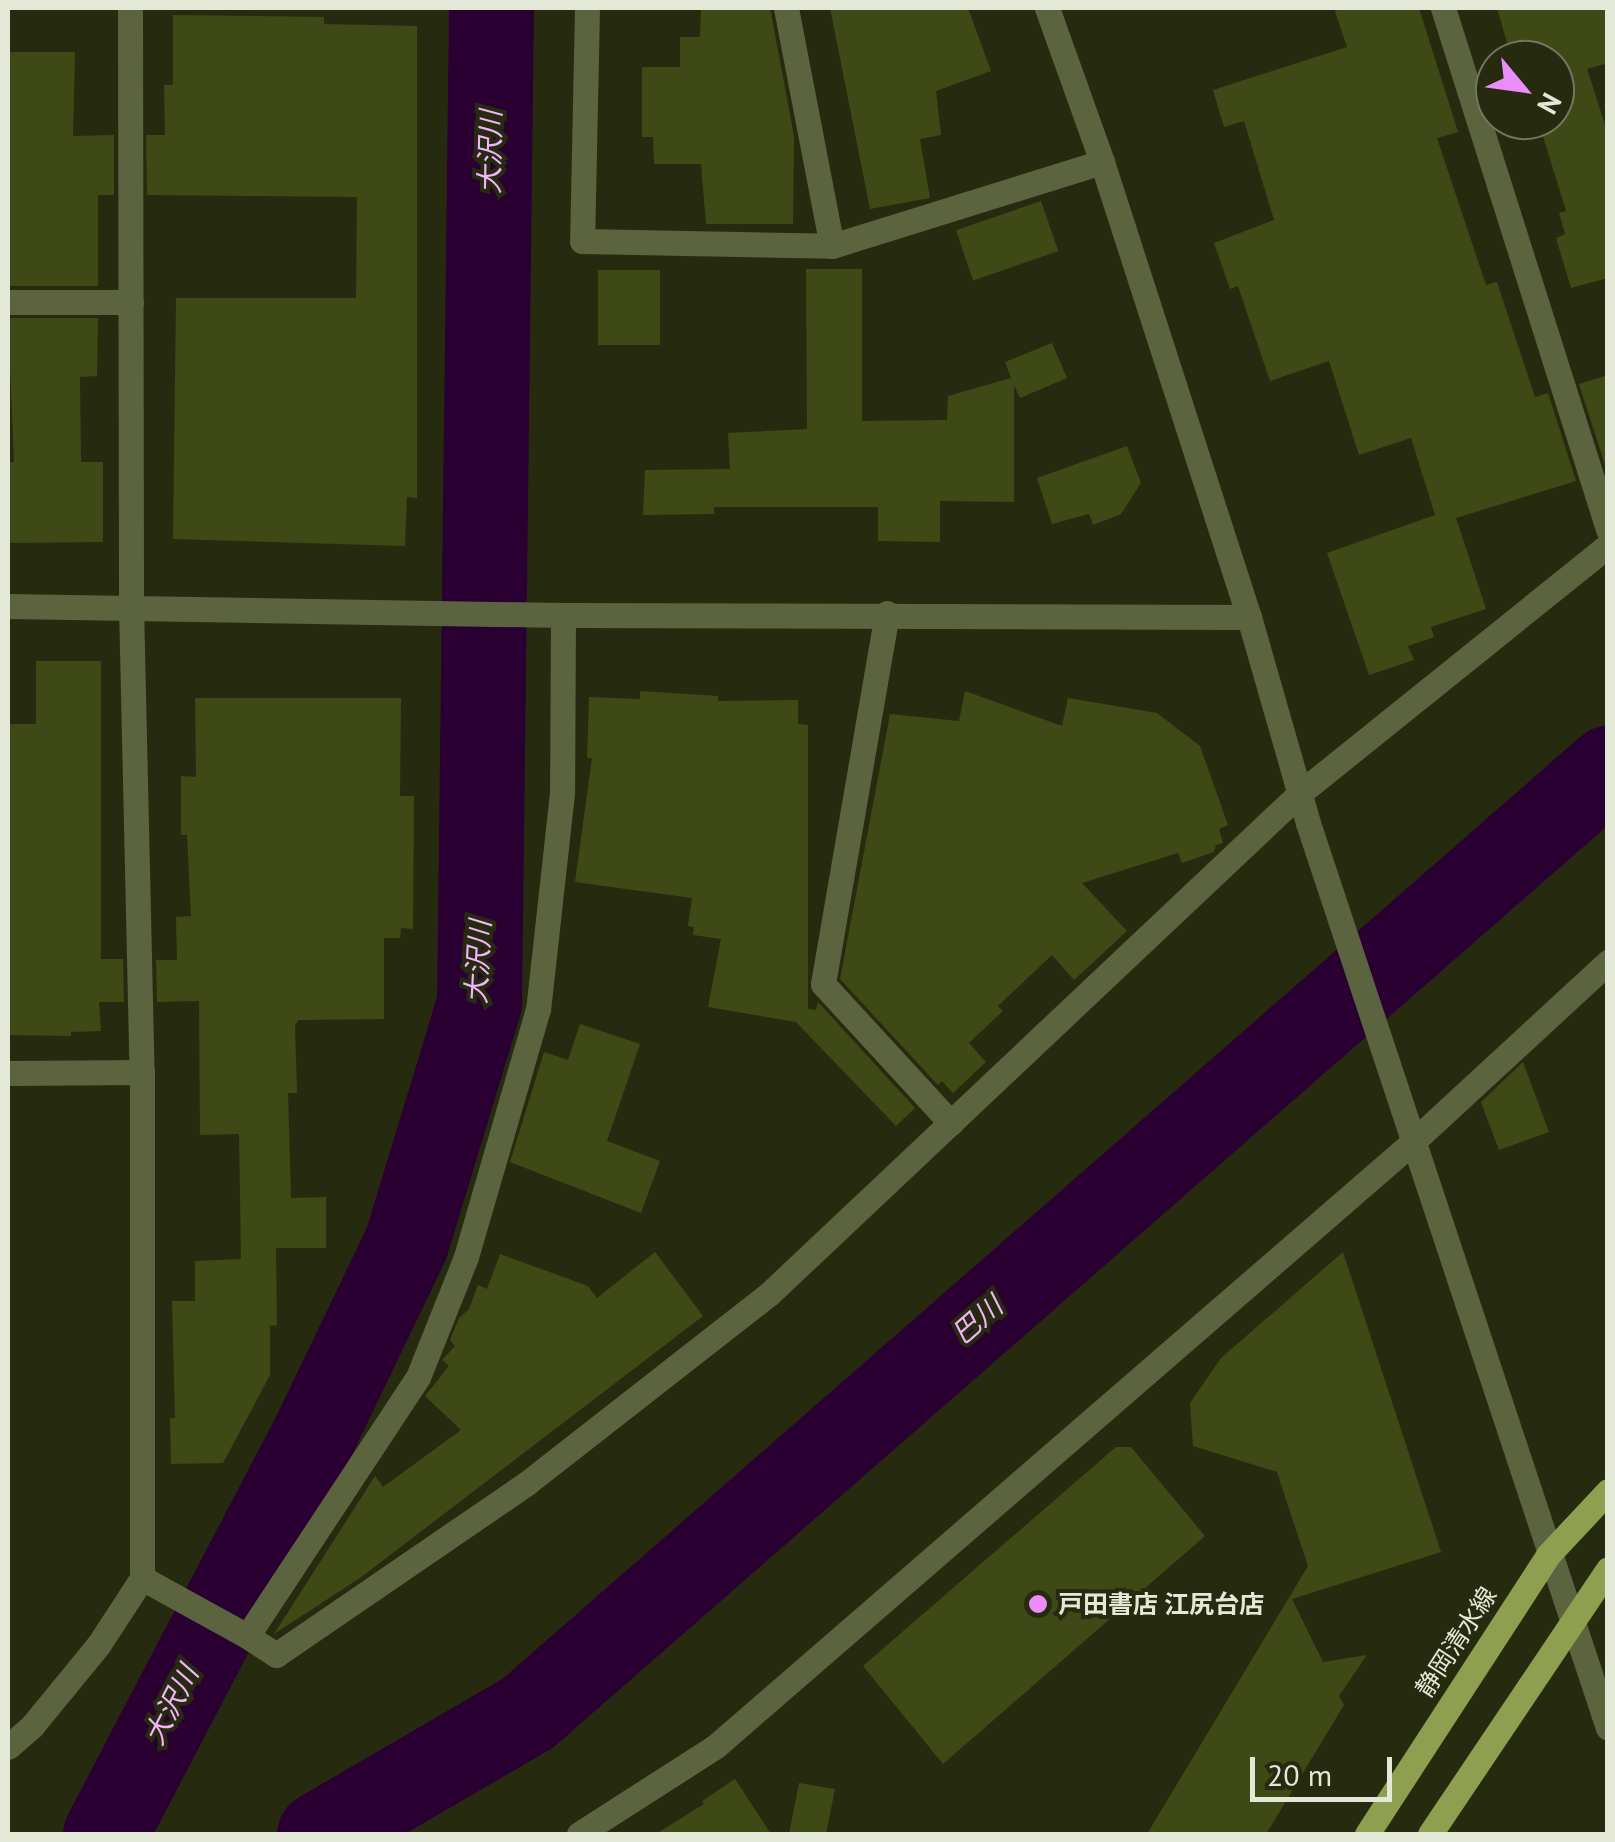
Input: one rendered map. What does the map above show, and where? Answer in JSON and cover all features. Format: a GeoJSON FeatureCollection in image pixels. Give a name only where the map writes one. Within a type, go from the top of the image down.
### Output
{"type":"FeatureCollection","features":[{"type":"Feature","properties":{"kind":"main road","name":"静岡清水線"},"geometry":{"type":"LineString","coordinates":[[1367,1834],[1550,1554],[1608,1491]]}},
{"type":"Feature","properties":{"kind":"main road"},"geometry":{"type":"LineString","coordinates":[[1430,1834],[1608,1569]]}},
{"type":"Feature","properties":{"kind":"street"},"geometry":{"type":"LineString","coordinates":[[8,1748],[32,1726],[153,1584],[131,605],[130,8]]}},
{"type":"Feature","properties":{"kind":"street"},"geometry":{"type":"LineString","coordinates":[[587,8],[582,241],[832,246],[1102,162]]}},
{"type":"Feature","properties":{"kind":"street"},"geometry":{"type":"LineString","coordinates":[[786,8],[832,246]]}},
{"type":"Feature","properties":{"kind":"street"},"geometry":{"type":"LineString","coordinates":[[1047,8],[1102,162],[1249,617],[1308,823],[1608,1728]]}},
{"type":"Feature","properties":{"kind":"street"},"geometry":{"type":"LineString","coordinates":[[1442,8],[1608,529]]}},
{"type":"Feature","properties":{"kind":"street"},"geometry":{"type":"LineString","coordinates":[[8,302],[130,302]]}},
{"type":"Feature","properties":{"kind":"street"},"geometry":{"type":"LineString","coordinates":[[153,1584],[276,1655],[527,1484],[769,1294],[1300,793],[1608,546]]}},
{"type":"Feature","properties":{"kind":"street"},"geometry":{"type":"LineString","coordinates":[[8,606],[131,605],[555,615],[1249,617]]}},
{"type":"Feature","properties":{"kind":"street"},"geometry":{"type":"LineString","coordinates":[[887,613],[823,984],[951,1124]]}},
{"type":"Feature","properties":{"kind":"street"},"geometry":{"type":"LineString","coordinates":[[247,1636],[418,1377],[466,1258],[538,1009],[562,793],[555,615]]}},
{"type":"Feature","properties":{"kind":"street"},"geometry":{"type":"LineString","coordinates":[[579,1834],[716,1746],[1415,1140],[1608,962]]}},
{"type":"Feature","properties":{"kind":"street"},"geometry":{"type":"LineString","coordinates":[[8,1073],[142,1072]]}},
{"type":"Feature","properties":{"kind":"building"},"geometry":{"type":"Polygon","coordinates":[[[701,8],[770,8],[794,136],[793,224],[706,224],[701,164],[654,164],[653,137],[642,137],[642,67],[680,67],[680,37],[700,37],[701,8]]]}},
{"type":"Feature","properties":{"kind":"building"},"geometry":{"type":"Polygon","coordinates":[[[830,8],[968,8],[991,71],[936,91],[941,135],[920,139],[930,198],[870,209],[830,8]]]}},
{"type":"Feature","properties":{"kind":"building"},"geometry":{"type":"Polygon","coordinates":[[[1334,8],[1419,8],[1458,132],[1437,138],[1486,285],[1497,282],[1535,397],[1548,393],[1576,481],[1456,518],[1486,609],[1431,627],[1434,637],[1408,646],[1414,660],[1369,675],[1327,553],[1435,515],[1411,438],[1359,455],[1329,361],[1270,381],[1238,286],[1230,289],[1214,243],[1274,220],[1244,121],[1224,127],[1213,90],[1347,47],[1334,8]]]}},
{"type":"Feature","properties":{"kind":"building"},"geometry":{"type":"Polygon","coordinates":[[[1497,8],[1608,8],[1608,63],[1587,69],[1608,134],[1608,278],[1571,288],[1556,238],[1565,234],[1559,213],[1566,211],[1544,140],[1575,140],[1575,40],[1506,40],[1497,8]]]}},
{"type":"Feature","properties":{"kind":"building"},"geometry":{"type":"Polygon","coordinates":[[[173,15],[324,17],[324,24],[417,26],[417,498],[407,497],[405,546],[173,539],[176,298],[356,298],[357,197],[147,195],[146,135],[165,135],[164,85],[173,85],[173,15]]]}},
{"type":"Feature","properties":{"kind":"building"},"geometry":{"type":"Polygon","coordinates":[[[8,52],[75,52],[73,136],[114,135],[114,195],[98,195],[98,286],[8,286],[8,52]]]}},
{"type":"Feature","properties":{"kind":"building"},"geometry":{"type":"Polygon","coordinates":[[[1041,201],[1058,251],[973,280],[956,230],[1041,201]]]}},
{"type":"Feature","properties":{"kind":"building"},"geometry":{"type":"Polygon","coordinates":[[[806,269],[862,269],[862,421],[947,420],[948,396],[1011,378],[1005,362],[1052,343],[1067,378],[1020,398],[1014,385],[1014,502],[940,501],[940,542],[878,541],[878,507],[714,507],[714,514],[643,515],[645,470],[730,469],[728,433],[807,429],[806,269]]]}},
{"type":"Feature","properties":{"kind":"building"},"geometry":{"type":"Polygon","coordinates":[[[598,270],[660,270],[660,345],[598,345],[598,270]]]}},
{"type":"Feature","properties":{"kind":"building"},"geometry":{"type":"Polygon","coordinates":[[[8,318],[98,318],[97,376],[80,377],[81,462],[103,462],[103,542],[8,543],[8,470],[9,462],[14,462],[8,318]]]}},
{"type":"Feature","properties":{"kind":"building"},"geometry":{"type":"Polygon","coordinates":[[[1608,375],[1608,471],[1607,471],[1579,384],[1608,375]]]}},
{"type":"Feature","properties":{"kind":"building"},"geometry":{"type":"Polygon","coordinates":[[[1127,446],[1141,483],[1121,514],[1093,525],[1089,514],[1052,524],[1037,478],[1127,446]]]}},
{"type":"Feature","properties":{"kind":"building"},"geometry":{"type":"Polygon","coordinates":[[[36,661],[101,661],[101,959],[123,959],[124,1002],[99,1002],[101,1031],[71,1032],[71,1036],[8,1035],[8,724],[36,724],[36,661]]]}},
{"type":"Feature","properties":{"kind":"building"},"geometry":{"type":"Polygon","coordinates":[[[640,691],[718,696],[718,701],[798,700],[798,724],[808,725],[808,1009],[816,1010],[818,1002],[915,1108],[896,1126],[796,1022],[708,1007],[721,939],[693,935],[694,927],[688,926],[692,898],[575,882],[592,758],[587,758],[589,697],[640,699],[640,691]]]}},
{"type":"Feature","properties":{"kind":"building"},"geometry":{"type":"Polygon","coordinates":[[[965,691],[1062,726],[1068,698],[1157,713],[1200,746],[1228,825],[1219,829],[1223,843],[1216,845],[1214,852],[1182,863],[1178,853],[1082,883],[1127,931],[1074,980],[1052,955],[998,1006],[1003,1011],[969,1043],[986,1062],[953,1093],[942,1081],[938,1085],[840,979],[890,714],[959,721],[965,691]]]}},
{"type":"Feature","properties":{"kind":"building"},"geometry":{"type":"Polygon","coordinates":[[[195,698],[401,698],[400,796],[414,796],[413,929],[401,928],[400,938],[384,938],[384,1019],[299,1020],[295,1025],[297,1093],[288,1093],[291,1198],[326,1197],[326,1248],[276,1248],[277,1325],[270,1326],[270,1375],[223,1463],[171,1464],[170,1418],[175,1418],[172,1301],[195,1301],[195,1261],[241,1259],[239,1134],[200,1135],[199,1001],[157,1002],[156,960],[177,960],[176,917],[191,916],[187,835],[181,835],[181,776],[196,777],[195,698]]]}},
{"type":"Feature","properties":{"kind":"building"},"geometry":{"type":"Polygon","coordinates":[[[580,1024],[640,1044],[607,1141],[660,1161],[641,1213],[510,1162],[544,1052],[568,1060],[580,1024]]]}},
{"type":"Feature","properties":{"kind":"building"},"geometry":{"type":"Polygon","coordinates":[[[1523,1062],[1549,1132],[1499,1150],[1481,1102],[1523,1062]]]}},
{"type":"Feature","properties":{"kind":"building"},"geometry":{"type":"Polygon","coordinates":[[[655,1252],[703,1316],[360,1578],[274,1634],[375,1476],[383,1487],[461,1430],[425,1396],[449,1366],[442,1360],[455,1346],[450,1340],[459,1318],[469,1309],[478,1285],[487,1289],[500,1254],[588,1286],[597,1298],[655,1252]]]}},
{"type":"Feature","properties":{"kind":"building"},"geometry":{"type":"Polygon","coordinates":[[[1343,1252],[1441,1552],[1292,1599],[1323,1662],[1367,1655],[1339,1696],[1344,1705],[1266,1834],[1147,1834],[1308,1566],[1277,1472],[1193,1446],[1190,1403],[1221,1358],[1343,1252]]]}},
{"type":"Feature","properties":{"kind":"building"},"geometry":{"type":"Polygon","coordinates":[[[1116,1447],[1131,1447],[1205,1536],[943,1764],[863,1666],[1116,1447]]]}},
{"type":"Feature","properties":{"kind":"building"},"geometry":{"type":"Polygon","coordinates":[[[735,1779],[771,1834],[656,1834],[704,1804],[702,1801],[735,1779]]]}},
{"type":"Feature","properties":{"kind":"building"},"geometry":{"type":"Polygon","coordinates":[[[799,1783],[835,1789],[826,1834],[789,1834],[799,1783]]]}},
{"type":"Feature","properties":{"kind":"waterway","name":"大沢川"},"geometry":{"type":"LineString","coordinates":[[105,1834],[317,1428],[406,1243],[479,1003],[491,8]]}},
{"type":"Feature","properties":{"kind":"waterway","name":"巴川"},"geometry":{"type":"LineString","coordinates":[[319,1834],[527,1713],[1608,768]]}},
{"type":"Feature","properties":{"kind":"place","name":"戸田書店 江尻台店"},"geometry":{"type":"Point","coordinates":[1038,1604]}}]}
